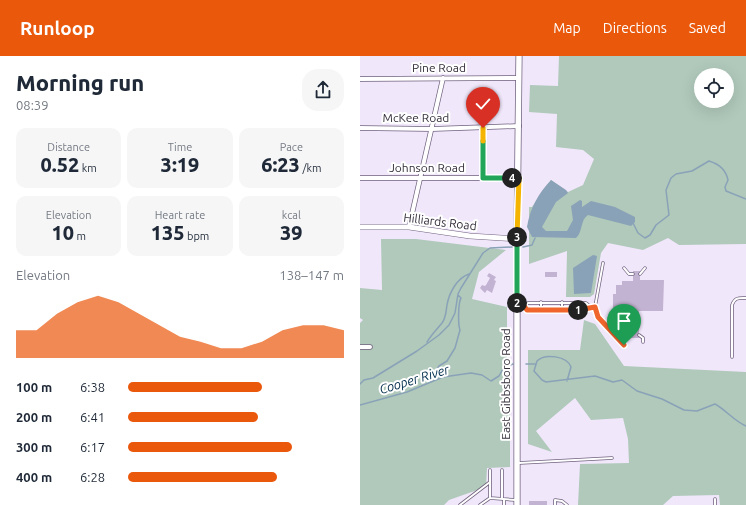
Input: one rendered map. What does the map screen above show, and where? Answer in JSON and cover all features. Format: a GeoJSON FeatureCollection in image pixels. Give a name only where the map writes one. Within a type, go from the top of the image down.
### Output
{"type":"FeatureCollection","features":[{"type":"Feature","properties":{"kind":"main road","name":"East Gibbsboro Road"},"geometry":{"type":"LineString","coordinates":[[517,502],[519,56]]}},
{"type":"Feature","properties":{"kind":"street","name":"Pine Road"},"geometry":{"type":"LineString","coordinates":[[360,78],[519,78]]}},
{"type":"Feature","properties":{"kind":"street"},"geometry":{"type":"LineString","coordinates":[[410,227],[443,78]]}},
{"type":"Feature","properties":{"kind":"street","name":"McKee Road"},"geometry":{"type":"LineString","coordinates":[[360,128],[432,129],[519,126]]}},
{"type":"Feature","properties":{"kind":"street","name":"Johnson Road"},"geometry":{"type":"LineString","coordinates":[[360,178],[519,178]]}},
{"type":"Feature","properties":{"kind":"street","name":"Hilliards Road"},"geometry":{"type":"LineString","coordinates":[[360,227],[410,227],[470,236],[517,239]]}},
{"type":"Feature","properties":{"kind":"street"},"geometry":{"type":"LineString","coordinates":[[360,347],[370,347]]}},
{"type":"Feature","properties":{"kind":"lane"},"geometry":{"type":"LineString","coordinates":[[483,128],[483,178]]}},
{"type":"Feature","properties":{"kind":"lane"},"geometry":{"type":"LineString","coordinates":[[603,263],[595,307],[598,317],[624,345]]}},
{"type":"Feature","properties":{"kind":"lane"},"geometry":{"type":"LineString","coordinates":[[624,268],[629,274],[633,274]]}},
{"type":"Feature","properties":{"kind":"lane"},"geometry":{"type":"LineString","coordinates":[[640,274],[645,268]]}},
{"type":"Feature","properties":{"kind":"lane"},"geometry":{"type":"LineString","coordinates":[[732,358],[732,305],[734,300],[737,298],[746,298]]}},
{"type":"Feature","properties":{"kind":"lane"},"geometry":{"type":"LineString","coordinates":[[540,310],[541,302]]}},
{"type":"Feature","properties":{"kind":"lane"},"geometry":{"type":"LineString","coordinates":[[517,306],[524,306],[528,303],[562,302],[586,303],[590,307]]}},
{"type":"Feature","properties":{"kind":"lane"},"geometry":{"type":"LineString","coordinates":[[562,302],[562,310]]}},
{"type":"Feature","properties":{"kind":"lane"},"geometry":{"type":"LineString","coordinates":[[524,306],[527,310],[585,310],[590,307],[595,307]]}},
{"type":"Feature","properties":{"kind":"lane"},"geometry":{"type":"LineString","coordinates":[[620,342],[631,335]]}},
{"type":"Feature","properties":{"kind":"lane"},"geometry":{"type":"LineString","coordinates":[[639,335],[643,338],[643,342]]}},
{"type":"Feature","properties":{"kind":"lane"},"geometry":{"type":"LineString","coordinates":[[517,463],[569,462],[612,458]]}},
{"type":"Feature","properties":{"kind":"lane"},"geometry":{"type":"LineString","coordinates":[[490,470],[490,498]]}},
{"type":"Feature","properties":{"kind":"lane"},"geometry":{"type":"LineString","coordinates":[[502,470],[504,505]]}},
{"type":"Feature","properties":{"kind":"lane"},"geometry":{"type":"LineString","coordinates":[[460,505],[490,482]]}},
{"type":"Feature","properties":{"kind":"lane"},"geometry":{"type":"LineString","coordinates":[[480,505],[490,498],[517,502]]}},
{"type":"Feature","properties":{"kind":"lane"},"geometry":{"type":"LineString","coordinates":[[715,499],[715,505]]}},
{"type":"Feature","properties":{"kind":"lane"},"geometry":{"type":"LineString","coordinates":[[555,505],[555,500],[560,500],[567,505]]}},
{"type":"Feature","properties":{"kind":"green space"},"geometry":{"type":"Polygon","coordinates":[[[559,56],[746,56],[746,244],[679,245],[668,238],[643,250],[608,243],[601,253],[594,294],[590,297],[566,297],[567,251],[529,264],[529,207],[532,207],[551,180],[568,192],[583,185],[594,159],[583,150],[556,147],[557,114],[529,112],[530,85],[558,86],[559,56]]]}},
{"type":"Feature","properties":{"kind":"green space"},"geometry":{"type":"Polygon","coordinates":[[[381,239],[416,239],[506,250],[479,272],[472,299],[507,307],[507,391],[503,396],[510,407],[510,467],[487,468],[486,487],[449,500],[444,505],[360,505],[360,323],[363,320],[360,318],[360,288],[382,290],[381,239]]]}},
{"type":"Feature","properties":{"kind":"green space"},"geometry":{"type":"Polygon","coordinates":[[[584,320],[595,324],[624,366],[746,372],[746,505],[720,505],[719,495],[673,496],[663,505],[578,505],[580,464],[629,463],[628,439],[623,418],[591,420],[575,398],[536,431],[552,452],[528,444],[528,350],[580,350],[584,320]]]}},
{"type":"Feature","properties":{"kind":"water"},"geometry":{"type":"Polygon","coordinates":[[[551,180],[568,193],[556,202],[542,227],[546,231],[567,231],[573,220],[571,206],[580,200],[582,201],[582,207],[591,201],[615,207],[635,217],[635,222],[631,226],[588,215],[585,217],[580,233],[576,238],[532,237],[527,227],[532,207],[538,196],[551,180]]]}},
{"type":"Feature","properties":{"kind":"water"},"geometry":{"type":"Polygon","coordinates":[[[593,255],[597,256],[591,293],[574,294],[573,268],[593,255]]]}},
{"type":"Feature","properties":{"kind":"building"},"geometry":{"type":"Polygon","coordinates":[[[633,271],[640,271],[640,280],[664,280],[663,311],[639,311],[639,338],[631,338],[631,329],[621,329],[621,325],[615,325],[615,315],[613,315],[613,294],[616,294],[616,285],[622,285],[622,281],[633,281],[633,271]]]}},
{"type":"Feature","properties":{"kind":"building"},"geometry":{"type":"Polygon","coordinates":[[[545,272],[557,272],[557,277],[545,277],[545,272]]]}},
{"type":"Feature","properties":{"kind":"building"},"geometry":{"type":"Polygon","coordinates":[[[489,273],[496,277],[494,280],[496,281],[492,293],[487,290],[485,293],[480,288],[482,285],[486,285],[490,278],[487,276],[489,273]]]}},
{"type":"Feature","properties":{"kind":"building"},"geometry":{"type":"Polygon","coordinates":[[[529,501],[547,501],[547,505],[529,505],[529,501]]]}},
{"type":"Feature","properties":{"kind":"waterway"},"geometry":{"type":"LineString","coordinates":[[633,223],[638,233],[645,238],[650,235],[656,225],[669,215],[666,190],[671,178],[676,174],[692,171],[709,161],[719,166],[726,173],[728,180],[725,187],[726,191],[746,199]]}},
{"type":"Feature","properties":{"kind":"waterway"},"geometry":{"type":"LineString","coordinates":[[523,247],[532,245],[535,238]]}},
{"type":"Feature","properties":{"kind":"waterway"},"geometry":{"type":"LineString","coordinates":[[360,384],[364,380],[373,378],[417,351],[439,335],[449,325],[455,313],[458,294],[483,253],[490,248],[512,247]]}},
{"type":"Feature","properties":{"kind":"waterway"},"geometry":{"type":"LineString","coordinates":[[427,342],[443,321],[446,314],[448,300],[454,286],[457,282],[469,274]]}},
{"type":"Feature","properties":{"kind":"waterway"},"geometry":{"type":"LineString","coordinates":[[430,381],[439,366],[447,361],[455,348],[460,330],[459,304],[461,298],[458,295]]}},
{"type":"Feature","properties":{"kind":"waterway","name":"Cooper River"},"geometry":{"type":"LineString","coordinates":[[567,381],[571,367],[565,360],[550,356],[537,361],[534,371],[542,380],[546,382],[595,376],[613,382],[622,380],[637,391],[662,399],[684,410],[697,411],[715,404],[746,426]]}},
{"type":"Feature","properties":{"kind":"waterway","name":"Cooper River"},"geometry":{"type":"LineString","coordinates":[[360,405],[407,392],[443,377],[471,373],[482,375],[491,381],[499,376],[504,367],[513,364]]}},
{"type":"Feature","properties":{"kind":"waterway","name":"Cooper River"},"geometry":{"type":"LineString","coordinates":[[526,364],[535,364]]}},
{"type":"Feature","properties":{"kind":"route"},"geometry":{"type":"LineString","coordinates":[[483,128],[483,178],[519,178],[517,306],[524,306],[527,310],[585,310],[590,307],[595,307],[598,317],[624,345]]}}]}
